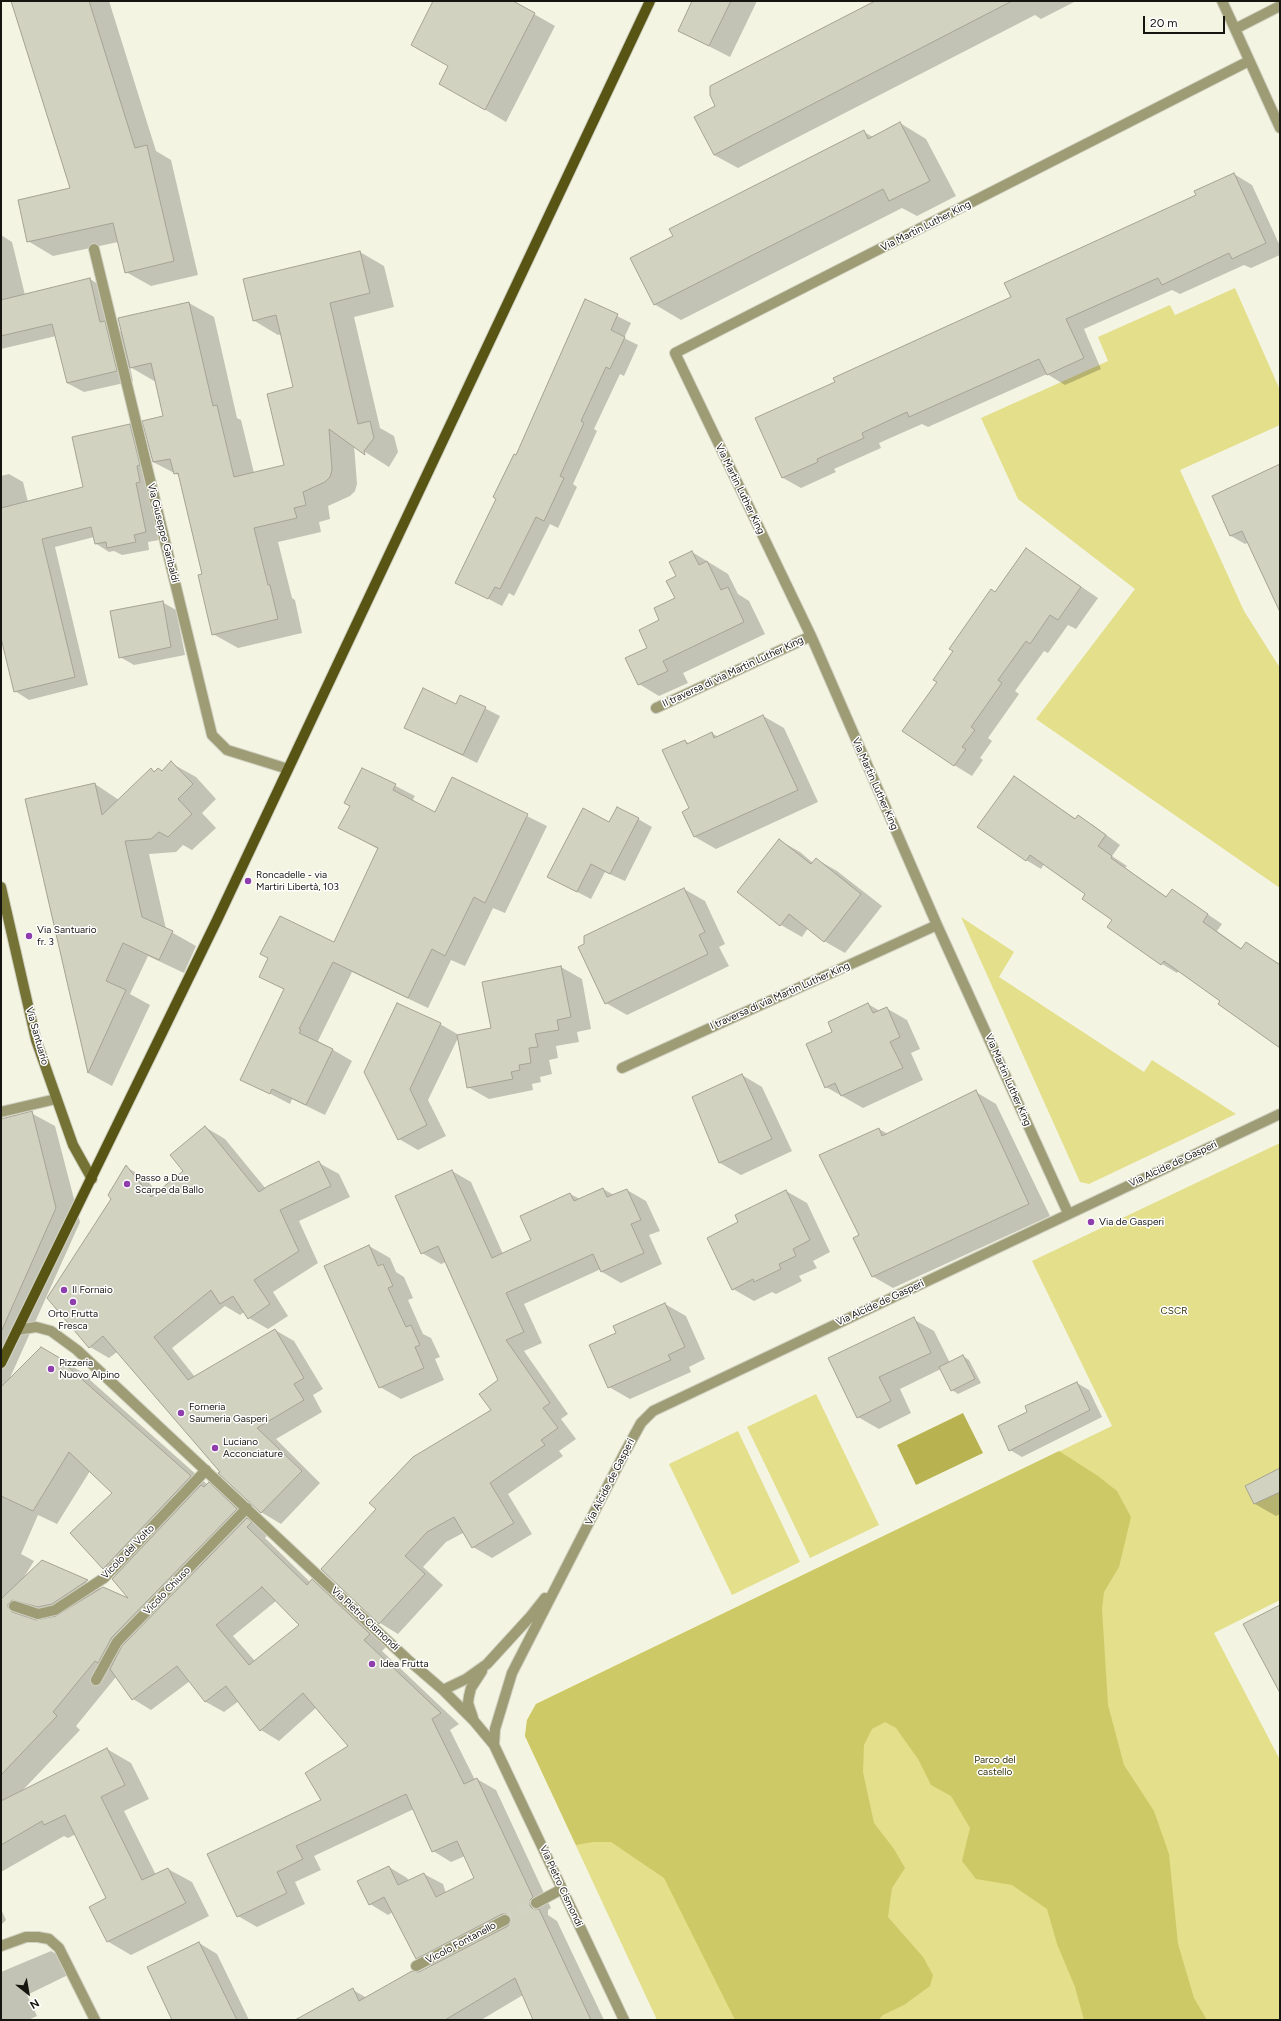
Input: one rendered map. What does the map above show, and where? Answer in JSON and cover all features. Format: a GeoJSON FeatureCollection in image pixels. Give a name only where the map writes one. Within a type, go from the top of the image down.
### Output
{"type":"FeatureCollection","features":[{"type":"Feature","properties":{"kind":"main road"},"geometry":{"type":"LineString","coordinates":[[1,1363],[200,956],[650,1]]}},
{"type":"Feature","properties":{"kind":"street"},"geometry":{"type":"LineString","coordinates":[[1222,1],[1280,128]]}},
{"type":"Feature","properties":{"kind":"street"},"geometry":{"type":"LineString","coordinates":[[1235,29],[1280,6]]}},
{"type":"Feature","properties":{"kind":"street","name":"Via Martin Luther King"},"geometry":{"type":"LineString","coordinates":[[1068,1213],[810,636],[676,354],[1249,61]]}},
{"type":"Feature","properties":{"kind":"street","name":"Via Giuseppe Garibaldi"},"geometry":{"type":"LineString","coordinates":[[94,249],[212,735],[227,750],[288,769]]}},
{"type":"Feature","properties":{"kind":"street","name":"II traversa di via Martin Luther King"},"geometry":{"type":"LineString","coordinates":[[656,708],[810,636]]}},
{"type":"Feature","properties":{"kind":"street","name":"Via Santuario"},"geometry":{"type":"LineString","coordinates":[[1,887],[36,1040],[73,1145],[92,1179]]}},
{"type":"Feature","properties":{"kind":"street","name":"I traversa di via Martin Luther King"},"geometry":{"type":"LineString","coordinates":[[622,1068],[938,925]]}},
{"type":"Feature","properties":{"kind":"street"},"geometry":{"type":"LineString","coordinates":[[1,1112],[56,1099]]}},
{"type":"Feature","properties":{"kind":"street","name":"Via Alcide de Gasperi"},"geometry":{"type":"LineString","coordinates":[[494,1745],[495,1729],[512,1673],[641,1423],[653,1410],[1280,1114]]}},
{"type":"Feature","properties":{"kind":"street","name":"Via Pietro Cismondi"},"geometry":{"type":"LineString","coordinates":[[18,1330],[36,1327],[51,1331],[77,1350],[407,1659],[443,1690],[474,1721],[494,1745],[624,2020]]}},
{"type":"Feature","properties":{"kind":"street","name":"Vicolo del Volto"},"geometry":{"type":"LineString","coordinates":[[14,1606],[38,1614],[56,1610],[104,1578],[206,1470]]}},
{"type":"Feature","properties":{"kind":"street","name":"Vicolo Chiuso"},"geometry":{"type":"LineString","coordinates":[[96,1680],[117,1642],[247,1508]]}},
{"type":"Feature","properties":{"kind":"street","name":"Via Alcide de Gasperi"},"geometry":{"type":"LineString","coordinates":[[474,1721],[470,1711],[469,1696],[471,1688],[487,1664],[530,1617],[561,1577]]}},
{"type":"Feature","properties":{"kind":"street","name":"Via Alcide de Gasperi"},"geometry":{"type":"LineString","coordinates":[[443,1690],[466,1679],[487,1664]]}},
{"type":"Feature","properties":{"kind":"street"},"geometry":{"type":"LineString","coordinates":[[536,1903],[562,1889]]}},
{"type":"Feature","properties":{"kind":"street","name":"Vicolo Fontanello"},"geometry":{"type":"LineString","coordinates":[[416,1966],[505,1920]]}},
{"type":"Feature","properties":{"kind":"street"},"geometry":{"type":"LineString","coordinates":[[1,1946],[26,1937],[49,1939],[59,1948],[95,2020]]}},
{"type":"Feature","properties":{"kind":"green space"},"geometry":{"type":"Polygon","coordinates":[[[1235,288],[1280,390],[1280,425],[1180,470],[1244,611],[1280,668],[1280,888],[1036,719],[1135,589],[1018,499],[981,418],[1108,361],[1098,337],[1170,305],[1175,315],[1235,288]]]}},
{"type":"Feature","properties":{"kind":"green space"},"geometry":{"type":"Polygon","coordinates":[[[961,917],[1014,952],[999,977],[1144,1072],[1152,1060],[1236,1114],[1089,1184],[1080,1182],[961,917]]]}},
{"type":"Feature","properties":{"kind":"green space","name":"Parco del castello"},"geometry":{"type":"Polygon","coordinates":[[[1280,1143],[1280,1600],[1214,1633],[1280,1760],[1280,2020],[657,2020],[525,1736],[527,1720],[536,1704],[1112,1426],[1032,1261],[1280,1143]]]}},
{"type":"Feature","properties":{"kind":"green space"},"geometry":{"type":"Polygon","coordinates":[[[816,1394],[879,1525],[810,1558],[747,1427],[816,1394]]]}},
{"type":"Feature","properties":{"kind":"green space"},"geometry":{"type":"Polygon","coordinates":[[[738,1431],[800,1562],[732,1595],[669,1464],[738,1431]]]}},
{"type":"Feature","properties":{"kind":"green space","name":"Parco del castello"},"geometry":{"type":"Polygon","coordinates":[[[1059,1451],[1098,1476],[1117,1491],[1131,1517],[1119,1567],[1104,1592],[1102,1609],[1108,1705],[1124,1765],[1154,1811],[1169,1854],[1178,1944],[1194,1998],[1207,2020],[1084,2020],[1075,1987],[1057,1944],[1047,1909],[1012,1885],[976,1879],[962,1861],[970,1828],[951,1796],[931,1785],[918,1759],[896,1728],[885,1722],[872,1729],[864,1745],[863,1772],[874,1823],[894,1849],[905,1868],[892,1888],[888,1917],[923,1957],[933,1975],[930,1986],[904,2005],[883,2015],[878,2020],[735,2020],[664,1878],[611,1842],[593,1842],[576,1845],[525,1736],[527,1720],[536,1704],[1059,1451]]]}},
{"type":"Feature","properties":{"kind":"shaded area"},"geometry":{"type":"Polygon","coordinates":[[[963,1413],[983,1453],[916,1485],[897,1445],[963,1413]]]}},
{"type":"Feature","properties":{"kind":"building"},"geometry":{"type":"Polygon","coordinates":[[[11,1],[89,1],[135,148],[147,145],[174,261],[125,273],[113,223],[27,242],[18,200],[70,188],[11,1]]]}},
{"type":"Feature","properties":{"kind":"building"},"geometry":{"type":"Polygon","coordinates":[[[433,1],[513,1],[535,13],[485,110],[439,84],[448,66],[411,45],[433,1]]]}},
{"type":"Feature","properties":{"kind":"building"},"geometry":{"type":"Polygon","coordinates":[[[692,1],[731,1],[709,46],[678,31],[692,1]]]}},
{"type":"Feature","properties":{"kind":"building"},"geometry":{"type":"Polygon","coordinates":[[[875,1],[1012,1],[714,155],[694,117],[715,106],[710,95],[710,86],[875,1]]]}},
{"type":"Feature","properties":{"kind":"building"},"geometry":{"type":"Polygon","coordinates":[[[900,122],[930,181],[889,201],[883,189],[654,305],[630,258],[673,236],[669,229],[864,130],[868,139],[900,122]]]}},
{"type":"Feature","properties":{"kind":"building"},"geometry":{"type":"Polygon","coordinates":[[[1234,173],[1266,243],[1232,259],[1229,253],[1162,285],[1158,278],[1066,319],[1084,358],[1047,375],[1039,359],[909,417],[907,412],[862,433],[864,438],[817,459],[818,462],[782,478],[755,418],[835,382],[833,378],[1011,297],[1004,283],[1196,195],[1194,191],[1234,173]]]}},
{"type":"Feature","properties":{"kind":"building"},"geometry":{"type":"Polygon","coordinates":[[[360,251],[370,293],[330,303],[358,424],[370,421],[374,438],[364,451],[365,455],[329,429],[332,470],[330,477],[325,482],[303,492],[306,505],[294,508],[297,518],[254,528],[278,619],[212,635],[198,575],[202,574],[178,473],[174,474],[170,459],[153,462],[142,421],[163,416],[151,363],[130,368],[118,318],[189,302],[213,406],[217,405],[234,477],[284,465],[267,394],[293,387],[276,315],[253,321],[243,279],[360,251]]]}},
{"type":"Feature","properties":{"kind":"building"},"geometry":{"type":"Polygon","coordinates":[[[90,278],[100,322],[105,321],[117,371],[67,383],[52,324],[1,336],[1,300],[90,278]]]}},
{"type":"Feature","properties":{"kind":"building"},"geometry":{"type":"Polygon","coordinates":[[[585,299],[618,314],[611,330],[625,337],[610,369],[606,367],[581,421],[584,423],[560,476],[564,478],[544,521],[536,517],[500,589],[495,587],[488,599],[455,583],[496,499],[493,497],[514,454],[516,455],[585,299]]]}},
{"type":"Feature","properties":{"kind":"building"},"geometry":{"type":"Polygon","coordinates":[[[130,424],[140,465],[137,466],[140,482],[136,483],[146,532],[134,535],[136,542],[107,548],[106,542],[95,544],[91,527],[42,539],[75,677],[14,692],[1,638],[1,508],[83,487],[72,437],[130,424]]]}},
{"type":"Feature","properties":{"kind":"building"},"geometry":{"type":"Polygon","coordinates":[[[1280,464],[1280,612],[1242,531],[1230,536],[1212,496],[1280,464]]]}},
{"type":"Feature","properties":{"kind":"building"},"geometry":{"type":"Polygon","coordinates":[[[1026,548],[1081,587],[1058,620],[1050,615],[1030,644],[1026,641],[998,680],[1002,683],[971,727],[975,730],[962,747],[966,749],[954,766],[902,731],[937,682],[933,680],[953,651],[949,649],[991,589],[995,592],[1026,548]]]}},
{"type":"Feature","properties":{"kind":"building"},"geometry":{"type":"Polygon","coordinates":[[[692,551],[699,565],[707,561],[721,590],[728,587],[744,622],[663,661],[668,671],[638,685],[625,658],[647,648],[639,630],[659,620],[654,608],[675,598],[666,581],[676,576],[669,562],[692,551]]]}},
{"type":"Feature","properties":{"kind":"building"},"geometry":{"type":"Polygon","coordinates":[[[163,601],[171,647],[119,658],[110,611],[163,601]]]}},
{"type":"Feature","properties":{"kind":"building"},"geometry":{"type":"Polygon","coordinates":[[[423,688],[456,704],[460,695],[486,707],[463,755],[404,728],[423,688]]]}},
{"type":"Feature","properties":{"kind":"building"},"geometry":{"type":"Polygon","coordinates":[[[763,715],[798,790],[694,837],[682,812],[689,808],[662,750],[685,740],[687,744],[712,732],[714,738],[763,715]]]}},
{"type":"Feature","properties":{"kind":"building"},"geometry":{"type":"Polygon","coordinates":[[[171,761],[193,784],[178,799],[192,814],[168,837],[159,832],[151,839],[125,841],[142,917],[173,931],[159,960],[123,943],[106,981],[126,990],[88,1073],[25,799],[95,783],[102,815],[151,768],[154,772],[158,768],[162,771],[171,761]]]}},
{"type":"Feature","properties":{"kind":"building"},"geometry":{"type":"Polygon","coordinates":[[[362,768],[396,784],[393,790],[435,812],[452,777],[528,814],[485,903],[474,897],[445,956],[432,949],[408,998],[333,962],[299,1029],[301,1030],[299,1033],[333,1049],[306,1105],[272,1089],[270,1094],[240,1080],[284,989],[259,977],[268,958],[260,954],[280,916],[334,942],[378,848],[338,828],[350,806],[344,803],[362,768]]]}},
{"type":"Feature","properties":{"kind":"building"},"geometry":{"type":"Polygon","coordinates":[[[1014,776],[1075,819],[1078,815],[1106,835],[1098,846],[1112,856],[1111,858],[1166,897],[1172,889],[1208,914],[1203,922],[1241,949],[1246,942],[1280,965],[1280,1048],[1218,1004],[1220,1001],[1164,961],[1161,965],[1107,927],[1112,920],[1082,899],[1085,894],[1030,855],[1026,861],[977,827],[1014,776]]]}},
{"type":"Feature","properties":{"kind":"building"},"geometry":{"type":"Polygon","coordinates":[[[617,807],[639,818],[610,874],[591,864],[577,892],[547,877],[583,808],[609,822],[617,807]]]}},
{"type":"Feature","properties":{"kind":"building"},"geometry":{"type":"Polygon","coordinates":[[[779,839],[811,864],[816,858],[861,894],[824,942],[789,914],[780,926],[737,892],[779,839]]]}},
{"type":"Feature","properties":{"kind":"building"},"geometry":{"type":"Polygon","coordinates":[[[684,888],[705,932],[699,935],[708,954],[605,1004],[578,947],[584,944],[584,936],[684,888]]]}},
{"type":"Feature","properties":{"kind":"building"},"geometry":{"type":"Polygon","coordinates":[[[561,966],[571,1017],[557,1020],[559,1030],[535,1034],[538,1047],[529,1048],[531,1063],[519,1065],[520,1070],[511,1072],[513,1079],[467,1088],[457,1035],[491,1028],[482,982],[561,966]]]}},
{"type":"Feature","properties":{"kind":"building"},"geometry":{"type":"Polygon","coordinates":[[[397,1003],[441,1023],[410,1089],[427,1125],[398,1140],[364,1072],[397,1003]]]}},
{"type":"Feature","properties":{"kind":"building"},"geometry":{"type":"Polygon","coordinates":[[[868,1003],[873,1013],[887,1007],[900,1037],[890,1042],[903,1068],[841,1096],[835,1083],[825,1088],[806,1044],[832,1032],[828,1022],[868,1003]]]}},
{"type":"Feature","properties":{"kind":"building"},"geometry":{"type":"Polygon","coordinates":[[[742,1074],[772,1139],[719,1163],[692,1097],[742,1074]]]}},
{"type":"Feature","properties":{"kind":"building"},"geometry":{"type":"Polygon","coordinates":[[[976,1090],[1029,1204],[872,1277],[853,1238],[859,1235],[819,1155],[879,1128],[882,1136],[976,1090]]]}},
{"type":"Feature","properties":{"kind":"building"},"geometry":{"type":"Polygon","coordinates":[[[32,1111],[56,1208],[1,1332],[1,1119],[32,1111]]]}},
{"type":"Feature","properties":{"kind":"building"},"geometry":{"type":"Polygon","coordinates":[[[205,1126],[259,1192],[319,1161],[331,1186],[280,1210],[299,1251],[254,1280],[270,1304],[248,1319],[233,1296],[220,1304],[211,1290],[154,1337],[188,1380],[275,1329],[304,1378],[294,1384],[304,1400],[257,1428],[302,1471],[261,1513],[218,1473],[220,1472],[103,1336],[89,1348],[47,1298],[111,1199],[108,1195],[126,1165],[151,1197],[183,1171],[170,1155],[205,1126]]]}},
{"type":"Feature","properties":{"kind":"building"},"geometry":{"type":"Polygon","coordinates":[[[452,1170],[492,1258],[531,1240],[520,1216],[570,1193],[574,1201],[603,1188],[607,1197],[627,1189],[641,1220],[631,1224],[644,1253],[601,1272],[593,1254],[506,1293],[524,1332],[506,1340],[550,1403],[543,1408],[558,1428],[541,1440],[545,1445],[490,1483],[514,1523],[472,1548],[454,1517],[427,1532],[405,1556],[425,1574],[379,1624],[321,1569],[376,1509],[369,1503],[413,1457],[491,1410],[479,1394],[498,1380],[438,1246],[421,1254],[395,1196],[452,1170]]]}},
{"type":"Feature","properties":{"kind":"building"},"geometry":{"type":"Polygon","coordinates":[[[786,1190],[810,1240],[793,1249],[796,1256],[779,1264],[781,1269],[754,1282],[753,1279],[732,1290],[707,1238],[738,1222],[735,1215],[786,1190]]]}},
{"type":"Feature","properties":{"kind":"building"},"geometry":{"type":"Polygon","coordinates":[[[369,1245],[378,1266],[383,1264],[393,1286],[388,1288],[406,1327],[411,1325],[420,1345],[415,1347],[424,1368],[379,1388],[324,1266],[369,1245]]]}},
{"type":"Feature","properties":{"kind":"building"},"geometry":{"type":"Polygon","coordinates":[[[665,1303],[685,1347],[668,1355],[671,1360],[608,1388],[589,1345],[616,1333],[613,1326],[665,1303]]]}},
{"type":"Feature","properties":{"kind":"building"},"geometry":{"type":"Polygon","coordinates":[[[914,1317],[931,1353],[879,1377],[891,1401],[857,1418],[828,1358],[914,1317]]]}},
{"type":"Feature","properties":{"kind":"building"},"geometry":{"type":"Polygon","coordinates":[[[41,1347],[70,1364],[67,1366],[191,1476],[103,1569],[70,1533],[112,1493],[69,1452],[33,1511],[1,1496],[1,1387],[41,1347]]]}},
{"type":"Feature","properties":{"kind":"building"},"geometry":{"type":"Polygon","coordinates":[[[963,1355],[975,1379],[951,1391],[939,1367],[963,1355]]]}},
{"type":"Feature","properties":{"kind":"building"},"geometry":{"type":"Polygon","coordinates":[[[1077,1382],[1090,1410],[1009,1451],[998,1426],[1027,1412],[1025,1406],[1077,1382]]]}},
{"type":"Feature","properties":{"kind":"building"},"geometry":{"type":"Polygon","coordinates":[[[1280,1468],[1280,1492],[1254,1504],[1245,1486],[1280,1468]]]}},
{"type":"Feature","properties":{"kind":"building"},"geometry":{"type":"Polygon","coordinates":[[[209,1482],[237,1509],[112,1637],[98,1663],[95,1661],[53,1712],[57,1716],[1,1775],[1,1599],[42,1560],[88,1580],[52,1604],[38,1607],[12,1600],[8,1604],[8,1607],[12,1612],[36,1620],[56,1616],[103,1587],[128,1598],[112,1579],[201,1485],[204,1487],[209,1482]]]}},
{"type":"Feature","properties":{"kind":"building"},"geometry":{"type":"Polygon","coordinates":[[[247,1518],[252,1522],[247,1527],[307,1585],[312,1579],[370,1634],[364,1640],[441,1713],[432,1719],[464,1784],[477,1778],[533,1897],[530,1900],[530,1906],[533,1909],[539,1909],[591,2020],[533,2020],[515,1978],[445,2020],[295,2020],[353,1988],[359,2001],[412,1971],[419,1972],[508,1926],[511,1920],[508,1914],[502,1914],[416,1959],[384,1897],[369,1905],[357,1881],[389,1866],[398,1885],[424,1873],[436,1897],[474,1878],[457,1841],[432,1852],[406,1794],[296,1846],[303,1859],[277,1872],[287,1893],[237,1917],[207,1854],[321,1800],[305,1773],[348,1746],[303,1693],[260,1731],[226,1686],[205,1702],[177,1666],[132,1700],[110,1669],[122,1646],[247,1518]],[[262,1587],[216,1625],[249,1665],[299,1625],[262,1587]]]}},
{"type":"Feature","properties":{"kind":"building"},"geometry":{"type":"Polygon","coordinates":[[[1280,1605],[1280,1693],[1243,1624],[1280,1605]]]}},
{"type":"Feature","properties":{"kind":"building"},"geometry":{"type":"Polygon","coordinates":[[[107,1748],[125,1785],[101,1797],[142,1880],[168,1868],[186,1903],[107,1942],[89,1907],[106,1898],[65,1815],[44,1825],[42,1821],[1,1845],[1,1801],[107,1748]]]}},
{"type":"Feature","properties":{"kind":"building"},"geometry":{"type":"Polygon","coordinates":[[[199,1942],[237,2020],[172,2020],[147,1967],[199,1942]]]}},
{"type":"Feature","properties":{"kind":"tunnel"},"geometry":{"type":"LineString","coordinates":[[505,1920],[536,1903]]}},
{"type":"Feature","properties":{"kind":"place","name":"Roncadelle - via Martiri Libertà, 103"},"geometry":{"type":"Point","coordinates":[248,881]}},
{"type":"Feature","properties":{"kind":"place","name":"Via Santuario fr. 3"},"geometry":{"type":"Point","coordinates":[29,936]}},
{"type":"Feature","properties":{"kind":"place","name":"Passo a Due Scarpe da Ballo"},"geometry":{"type":"Point","coordinates":[127,1184]}},
{"type":"Feature","properties":{"kind":"place","name":"Via de Gasperi"},"geometry":{"type":"Point","coordinates":[1091,1222]}},
{"type":"Feature","properties":{"kind":"place","name":"Il Fornaio"},"geometry":{"type":"Point","coordinates":[64,1290]}},
{"type":"Feature","properties":{"kind":"place","name":"Orto Frutta Fresca"},"geometry":{"type":"Point","coordinates":[73,1302]}},
{"type":"Feature","properties":{"kind":"place","name":"Pizzeria Nuovo Alpino"},"geometry":{"type":"Point","coordinates":[51,1369]}},
{"type":"Feature","properties":{"kind":"place","name":"Forneria Saumeria Gasperi"},"geometry":{"type":"Point","coordinates":[181,1413]}},
{"type":"Feature","properties":{"kind":"place","name":"Luciano Acconciature"},"geometry":{"type":"Point","coordinates":[215,1448]}},
{"type":"Feature","properties":{"kind":"place","name":"Idea Frutta"},"geometry":{"type":"Point","coordinates":[372,1664]}},
{"type":"Feature","properties":{"kind":"park label","name":"CSCR"},"geometry":{"type":"Point","coordinates":[1174,1311]}}]}
